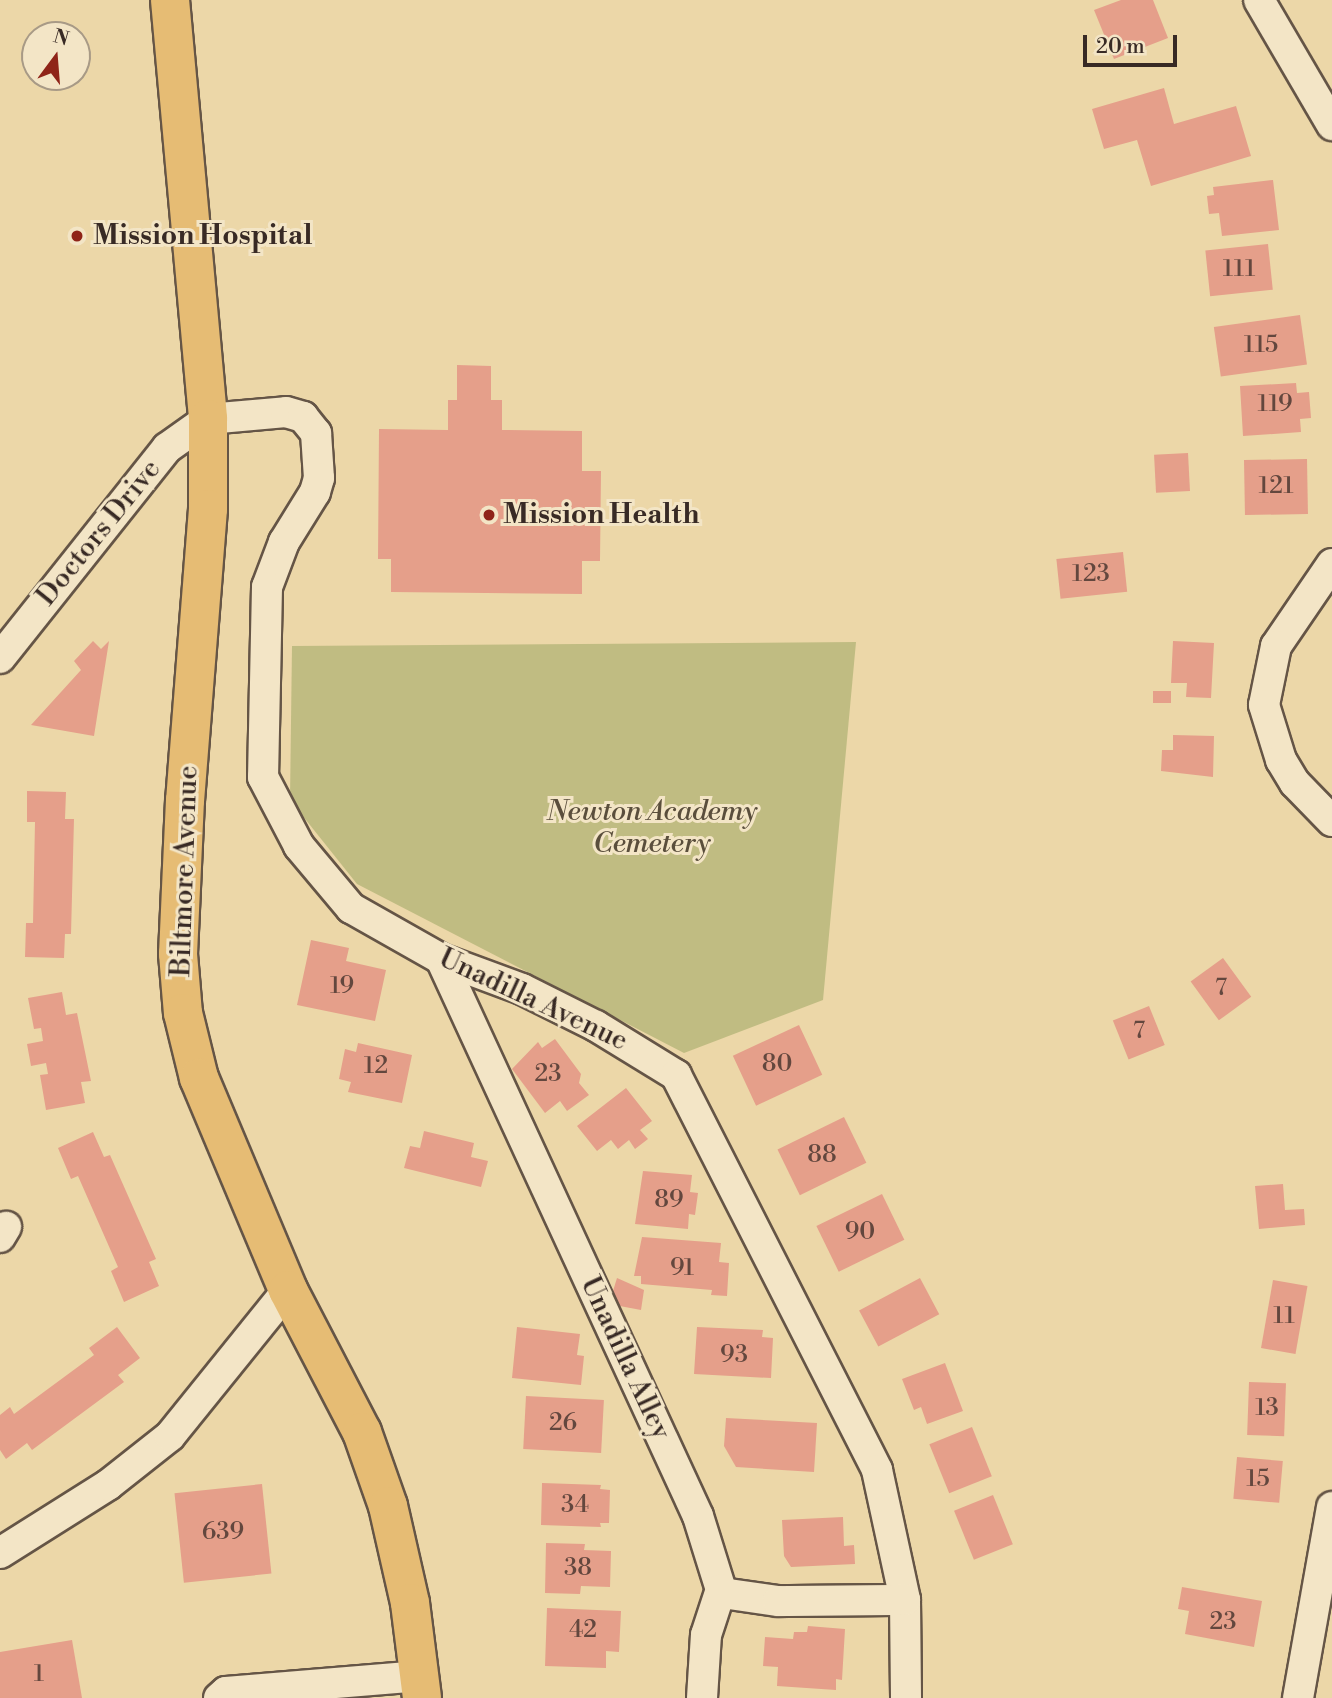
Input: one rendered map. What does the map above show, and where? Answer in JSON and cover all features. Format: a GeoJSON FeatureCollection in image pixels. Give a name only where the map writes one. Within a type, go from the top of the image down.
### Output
{"type":"FeatureCollection","features":[{"type":"Feature","properties":{"kind":"main road","name":"Biltmore Avenue"},"geometry":{"type":"LineString","coordinates":[[170,0],[208,419],[208,509],[184,800],[178,954],[183,1013],[199,1077],[288,1290],[362,1432],[388,1506],[410,1603],[421,1687]]}},
{"type":"Feature","properties":{"kind":"street"},"geometry":{"type":"LineString","coordinates":[[1259,0],[1332,125]]}},
{"type":"Feature","properties":{"kind":"street","name":"Unadilla Avenue"},"geometry":{"type":"LineString","coordinates":[[208,419],[286,412],[303,417],[316,433],[319,478],[315,492],[284,542],[267,587],[262,777],[299,846],[351,908],[441,959],[522,989],[641,1049],[676,1074],[877,1470],[905,1600],[906,1698]]}},
{"type":"Feature","properties":{"kind":"street","name":"Doctors Drive"},"geometry":{"type":"LineString","coordinates":[[0,658],[138,481],[167,448],[208,419]]}},
{"type":"Feature","properties":{"kind":"street"},"geometry":{"type":"LineString","coordinates":[[1332,564],[1276,646],[1264,705],[1281,760],[1295,783],[1332,821]]}},
{"type":"Feature","properties":{"kind":"street","name":"Unadilla Alley"},"geometry":{"type":"LineString","coordinates":[[441,959],[698,1516],[721,1589]]}},
{"type":"Feature","properties":{"kind":"street"},"geometry":{"type":"LineString","coordinates":[[0,1553],[108,1485],[170,1436],[288,1290]]}},
{"type":"Feature","properties":{"kind":"street"},"geometry":{"type":"LineString","coordinates":[[1298,1698],[1332,1507]]}},
{"type":"Feature","properties":{"kind":"street"},"geometry":{"type":"LineString","coordinates":[[702,1698],[706,1635],[721,1589],[738,1599],[905,1600]]}},
{"type":"Feature","properties":{"kind":"street"},"geometry":{"type":"LineString","coordinates":[[219,1698],[226,1692],[421,1687]]}},
{"type":"Feature","properties":{"kind":"green space","name":"Newton Academy Cemetery"},"geometry":{"type":"Polygon","coordinates":[[[856,642],[823,1000],[684,1053],[357,884],[290,800],[292,646],[856,642]]]}},
{"type":"Feature","properties":{"kind":"building"},"geometry":{"type":"Polygon","coordinates":[[[1121,0],[1153,0],[1168,38],[1114,59],[1094,10],[1121,0]]]}},
{"type":"Feature","properties":{"kind":"building"},"geometry":{"type":"Polygon","coordinates":[[[1164,88],[1174,124],[1236,106],[1251,156],[1151,186],[1137,140],[1104,149],[1092,109],[1164,88]]]}},
{"type":"Feature","properties":{"kind":"building"},"geometry":{"type":"Polygon","coordinates":[[[1273,180],[1279,230],[1222,236],[1219,213],[1209,214],[1207,196],[1214,195],[1213,187],[1273,180]]]}},
{"type":"Feature","properties":{"kind":"building"},"geometry":{"type":"Polygon","coordinates":[[[1268,244],[1273,290],[1210,296],[1205,251],[1268,244]]]}},
{"type":"Feature","properties":{"kind":"building"},"geometry":{"type":"Polygon","coordinates":[[[1300,315],[1307,365],[1221,377],[1214,327],[1300,315]]]}},
{"type":"Feature","properties":{"kind":"building","name":"Mission Health"},"geometry":{"type":"Polygon","coordinates":[[[457,365],[491,366],[491,400],[502,400],[502,430],[582,431],[582,471],[601,471],[600,561],[582,561],[582,594],[391,592],[391,559],[378,559],[379,429],[448,430],[448,400],[457,400],[457,365]]]}},
{"type":"Feature","properties":{"kind":"building"},"geometry":{"type":"Polygon","coordinates":[[[1296,383],[1297,393],[1309,392],[1311,418],[1300,419],[1301,432],[1243,436],[1240,386],[1296,383]]]}},
{"type":"Feature","properties":{"kind":"building"},"geometry":{"type":"Polygon","coordinates":[[[1188,453],[1190,491],[1156,493],[1154,455],[1188,453]]]}},
{"type":"Feature","properties":{"kind":"building"},"geometry":{"type":"Polygon","coordinates":[[[1307,459],[1308,514],[1245,515],[1244,460],[1307,459]]]}},
{"type":"Feature","properties":{"kind":"building"},"geometry":{"type":"Polygon","coordinates":[[[1123,552],[1127,592],[1061,599],[1056,559],[1123,552]]]}},
{"type":"Feature","properties":{"kind":"building"},"geometry":{"type":"Polygon","coordinates":[[[93,641],[101,649],[109,641],[94,736],[31,725],[81,670],[74,661],[93,641]]]}},
{"type":"Feature","properties":{"kind":"building"},"geometry":{"type":"Polygon","coordinates":[[[1173,641],[1214,643],[1211,698],[1186,697],[1187,683],[1171,683],[1173,641]]]}},
{"type":"Feature","properties":{"kind":"building"},"geometry":{"type":"Polygon","coordinates":[[[1153,691],[1171,691],[1171,703],[1153,703],[1153,691]]]}},
{"type":"Feature","properties":{"kind":"building"},"geometry":{"type":"Polygon","coordinates":[[[1173,735],[1214,736],[1213,777],[1161,771],[1162,750],[1173,750],[1173,735]]]}},
{"type":"Feature","properties":{"kind":"building"},"geometry":{"type":"Polygon","coordinates":[[[27,791],[66,792],[65,819],[74,819],[71,934],[65,934],[64,958],[25,957],[26,923],[33,923],[35,822],[27,822],[27,791]]]}},
{"type":"Feature","properties":{"kind":"building"},"geometry":{"type":"Polygon","coordinates":[[[311,940],[349,948],[346,961],[386,970],[375,1021],[297,1005],[311,940]]]}},
{"type":"Feature","properties":{"kind":"building"},"geometry":{"type":"Polygon","coordinates":[[[1223,958],[1251,997],[1219,1020],[1191,982],[1223,958]]]}},
{"type":"Feature","properties":{"kind":"building"},"geometry":{"type":"Polygon","coordinates":[[[62,992],[66,1015],[77,1013],[91,1081],[81,1082],[85,1103],[46,1110],[40,1075],[48,1074],[46,1063],[31,1066],[27,1044],[43,1041],[41,1028],[34,1029],[28,998],[62,992]]]}},
{"type":"Feature","properties":{"kind":"building"},"geometry":{"type":"Polygon","coordinates":[[[1149,1006],[1165,1045],[1129,1060],[1113,1021],[1149,1006]]]}},
{"type":"Feature","properties":{"kind":"building"},"geometry":{"type":"Polygon","coordinates":[[[799,1025],[822,1075],[756,1106],[733,1056],[799,1025]]]}},
{"type":"Feature","properties":{"kind":"building"},"geometry":{"type":"Polygon","coordinates":[[[555,1039],[581,1074],[579,1083],[589,1095],[567,1111],[560,1101],[545,1113],[512,1069],[538,1042],[542,1048],[555,1039]]]}},
{"type":"Feature","properties":{"kind":"building"},"geometry":{"type":"Polygon","coordinates":[[[358,1043],[412,1055],[402,1103],[348,1092],[351,1082],[339,1079],[345,1049],[356,1052],[358,1043]]]}},
{"type":"Feature","properties":{"kind":"building"},"geometry":{"type":"Polygon","coordinates":[[[626,1088],[652,1121],[640,1130],[648,1139],[635,1149],[629,1140],[618,1149],[611,1140],[597,1151],[577,1126],[626,1088]]]}},
{"type":"Feature","properties":{"kind":"building"},"geometry":{"type":"Polygon","coordinates":[[[844,1117],[866,1163],[800,1195],[777,1149],[844,1117]]]}},
{"type":"Feature","properties":{"kind":"building"},"geometry":{"type":"Polygon","coordinates":[[[424,1131],[474,1143],[471,1157],[488,1161],[481,1187],[404,1168],[410,1146],[420,1148],[424,1131]]]}},
{"type":"Feature","properties":{"kind":"building"},"geometry":{"type":"Polygon","coordinates":[[[93,1132],[104,1157],[110,1155],[156,1259],[149,1262],[159,1286],[124,1302],[111,1271],[118,1267],[78,1176],[71,1179],[58,1148],[93,1132]]]}},
{"type":"Feature","properties":{"kind":"building"},"geometry":{"type":"Polygon","coordinates":[[[643,1171],[692,1175],[690,1192],[698,1193],[695,1215],[689,1214],[688,1229],[635,1224],[643,1171]]]}},
{"type":"Feature","properties":{"kind":"building"},"geometry":{"type":"Polygon","coordinates":[[[1283,1184],[1285,1210],[1304,1209],[1305,1225],[1259,1229],[1255,1186],[1283,1184]]]}},
{"type":"Feature","properties":{"kind":"building"},"geometry":{"type":"Polygon","coordinates":[[[882,1194],[904,1240],[839,1272],[816,1226],[882,1194]]]}},
{"type":"Feature","properties":{"kind":"building"},"geometry":{"type":"Polygon","coordinates":[[[642,1237],[721,1243],[719,1262],[729,1263],[727,1296],[711,1295],[712,1290],[641,1284],[641,1276],[634,1276],[642,1237]]]}},
{"type":"Feature","properties":{"kind":"building"},"geometry":{"type":"Polygon","coordinates":[[[617,1278],[644,1290],[641,1310],[609,1304],[617,1278]]]}},
{"type":"Feature","properties":{"kind":"building"},"geometry":{"type":"Polygon","coordinates":[[[920,1278],[939,1314],[878,1347],[859,1310],[920,1278]]]}},
{"type":"Feature","properties":{"kind":"building"},"geometry":{"type":"Polygon","coordinates":[[[1273,1280],[1307,1286],[1295,1354],[1261,1348],[1273,1280]]]}},
{"type":"Feature","properties":{"kind":"building"},"geometry":{"type":"Polygon","coordinates":[[[117,1327],[140,1358],[118,1375],[124,1382],[32,1450],[27,1443],[6,1459],[0,1450],[0,1415],[10,1407],[14,1414],[94,1355],[89,1348],[117,1327]]]}},
{"type":"Feature","properties":{"kind":"building"},"geometry":{"type":"Polygon","coordinates":[[[517,1327],[580,1334],[577,1355],[584,1356],[581,1385],[512,1378],[517,1327]]]}},
{"type":"Feature","properties":{"kind":"building"},"geometry":{"type":"Polygon","coordinates":[[[697,1327],[763,1330],[762,1337],[773,1338],[771,1378],[694,1374],[697,1327]]]}},
{"type":"Feature","properties":{"kind":"building"},"geometry":{"type":"Polygon","coordinates":[[[945,1363],[963,1411],[927,1424],[921,1407],[914,1410],[902,1379],[945,1363]]]}},
{"type":"Feature","properties":{"kind":"building"},"geometry":{"type":"Polygon","coordinates":[[[1249,1382],[1286,1383],[1284,1436],[1247,1435],[1249,1382]]]}},
{"type":"Feature","properties":{"kind":"building"},"geometry":{"type":"Polygon","coordinates":[[[526,1396],[604,1400],[601,1453],[523,1449],[526,1396]]]}},
{"type":"Feature","properties":{"kind":"building"},"geometry":{"type":"Polygon","coordinates":[[[726,1418],[817,1423],[814,1472],[736,1467],[724,1446],[726,1418]]]}},
{"type":"Feature","properties":{"kind":"building"},"geometry":{"type":"Polygon","coordinates":[[[972,1427],[992,1476],[949,1493],[929,1444],[972,1427]]]}},
{"type":"Feature","properties":{"kind":"building"},"geometry":{"type":"Polygon","coordinates":[[[1237,1457],[1283,1461],[1279,1503],[1233,1499],[1237,1457]]]}},
{"type":"Feature","properties":{"kind":"building"},"geometry":{"type":"Polygon","coordinates":[[[542,1483],[601,1485],[600,1489],[610,1490],[609,1523],[600,1523],[601,1527],[541,1525],[542,1483]]]}},
{"type":"Feature","properties":{"kind":"building"},"geometry":{"type":"Polygon","coordinates":[[[262,1484],[271,1574],[184,1583],[174,1493],[262,1484]]]}},
{"type":"Feature","properties":{"kind":"building"},"geometry":{"type":"Polygon","coordinates":[[[993,1495],[1013,1544],[974,1560],[954,1511],[993,1495]]]}},
{"type":"Feature","properties":{"kind":"building"},"geometry":{"type":"Polygon","coordinates":[[[843,1517],[844,1546],[854,1545],[855,1564],[791,1567],[784,1556],[782,1520],[843,1517]]]}},
{"type":"Feature","properties":{"kind":"building"},"geometry":{"type":"Polygon","coordinates":[[[546,1543],[585,1544],[584,1550],[611,1551],[610,1587],[581,1586],[580,1594],[545,1593],[546,1543]]]}},
{"type":"Feature","properties":{"kind":"building"},"geometry":{"type":"Polygon","coordinates":[[[1182,1587],[1262,1601],[1254,1647],[1185,1634],[1189,1611],[1178,1609],[1182,1587]]]}},
{"type":"Feature","properties":{"kind":"building"},"geometry":{"type":"Polygon","coordinates":[[[547,1608],[621,1611],[619,1652],[606,1651],[606,1668],[545,1666],[547,1608]]]}},
{"type":"Feature","properties":{"kind":"building"},"geometry":{"type":"Polygon","coordinates":[[[808,1626],[845,1629],[842,1680],[836,1679],[836,1690],[777,1686],[778,1667],[763,1666],[765,1637],[793,1639],[794,1632],[807,1632],[808,1626]]]}},
{"type":"Feature","properties":{"kind":"building"},"geometry":{"type":"Polygon","coordinates":[[[72,1640],[82,1698],[0,1698],[0,1652],[72,1640]]]}},
{"type":"Feature","properties":{"kind":"place","name":"Mission Hospital"},"geometry":{"type":"Point","coordinates":[77,236]}},
{"type":"Feature","properties":{"kind":"place","name":"Mission Health"},"geometry":{"type":"Point","coordinates":[489,515]}}]}
